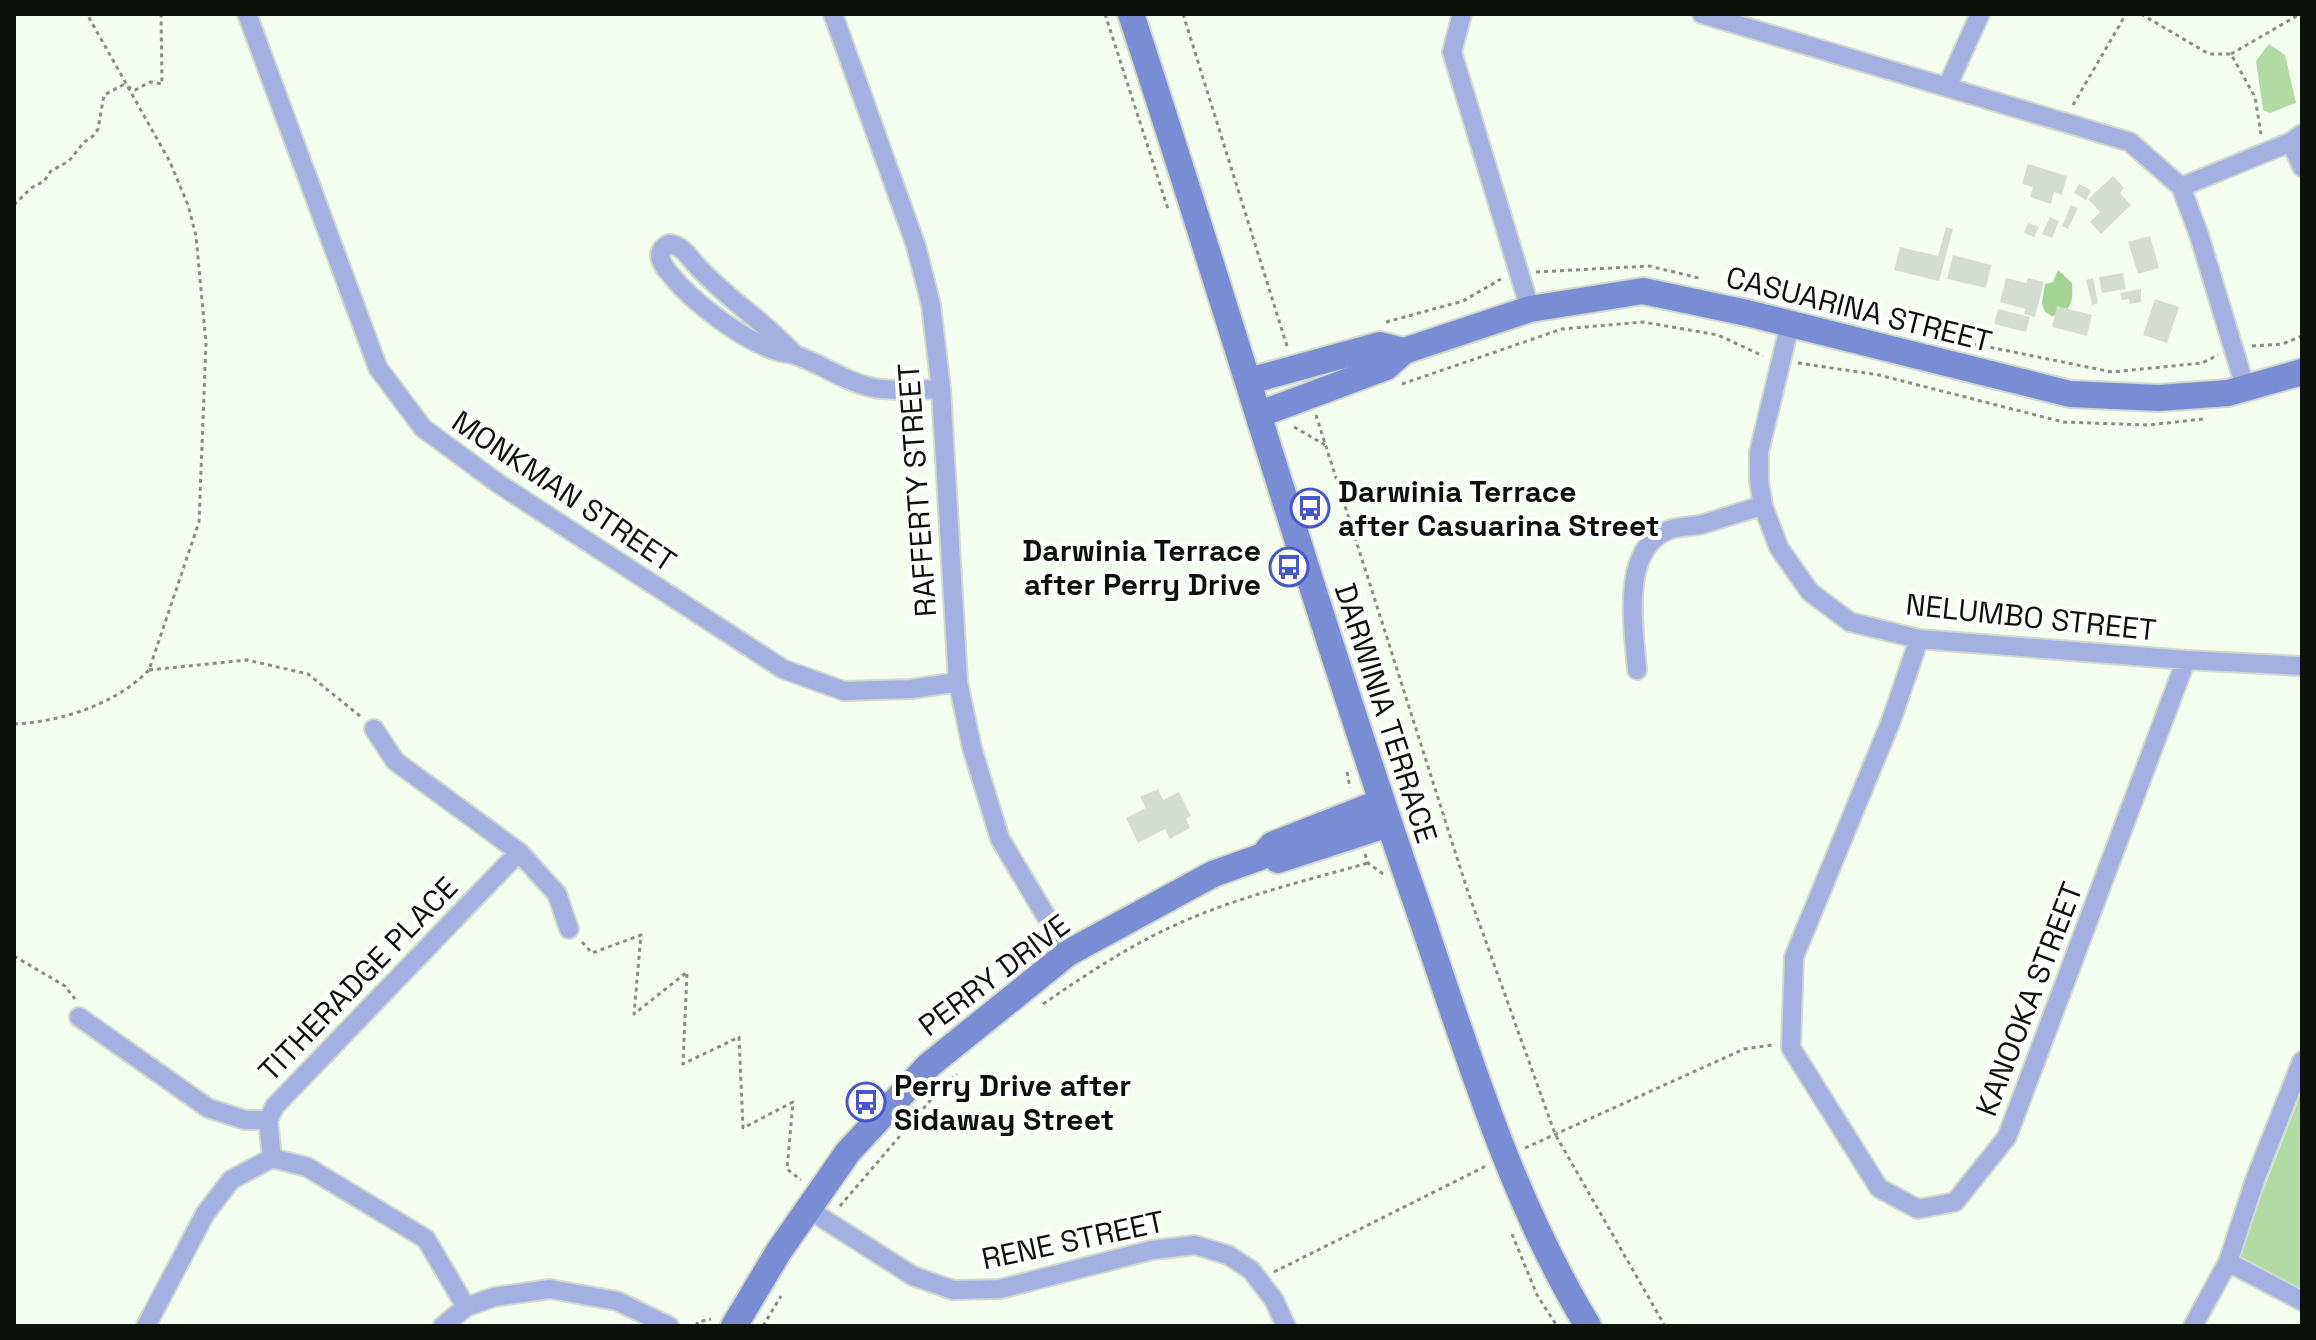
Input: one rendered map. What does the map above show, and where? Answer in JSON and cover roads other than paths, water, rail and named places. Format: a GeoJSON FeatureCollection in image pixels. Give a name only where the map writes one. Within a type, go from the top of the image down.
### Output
{"type":"FeatureCollection","features":[{"type":"Feature","properties":{"kind":"street","name":"MONKMAN STREET"},"geometry":{"type":"LineString","coordinates":[[247,14],[378,368],[423,428],[499,484],[783,669],[844,691],[911,689],[958,682]]}},
{"type":"Feature","properties":{"kind":"street","name":"RAFFERTY STREET"},"geometry":{"type":"LineString","coordinates":[[833,14],[916,246],[931,305],[941,389],[958,682],[972,748],[1000,839],[1068,953]]}},
{"type":"Feature","properties":{"kind":"street","name":"DARWINIA TERRACE"},"geometry":{"type":"LineString","coordinates":[[1131,14],[1260,414],[1308,578],[1385,813],[1504,1157],[1557,1274],[1588,1326]]}},
{"type":"Feature","properties":{"kind":"street"},"geometry":{"type":"LineString","coordinates":[[1462,14],[1452,52],[1530,309]]}},
{"type":"Feature","properties":{"kind":"street"},"geometry":{"type":"LineString","coordinates":[[1702,14],[2130,142],[2181,187],[2199,235],[2246,390]]}},
{"type":"Feature","properties":{"kind":"street"},"geometry":{"type":"LineString","coordinates":[[1947,87],[1980,14]]}},
{"type":"Feature","properties":{"kind":"street"},"geometry":{"type":"LineString","coordinates":[[2181,187],[2296,138],[2302,167]]}},
{"type":"Feature","properties":{"kind":"street"},"geometry":{"type":"LineString","coordinates":[[795,355],[709,280],[679,246],[669,244],[662,249],[659,259],[681,287],[709,311],[776,351],[795,355],[835,375],[875,388],[941,389]]}},
{"type":"Feature","properties":{"kind":"street","name":"CASUARINA STREET"},"geometry":{"type":"LineString","coordinates":[[1260,414],[1386,367],[1404,351],[1530,309],[1643,291],[2070,394],[2159,398],[2246,390],[2302,372]]}},
{"type":"Feature","properties":{"kind":"street","name":"NELUMBO STREET"},"geometry":{"type":"LineString","coordinates":[[1790,324],[1759,452],[1763,506],[1779,548],[1810,592],[1850,622],[1919,639],[2302,666]]}},
{"type":"Feature","properties":{"kind":"street","name":"CASUARINA STREET"},"geometry":{"type":"LineString","coordinates":[[1249,381],[1380,345],[1404,351]]}},
{"type":"Feature","properties":{"kind":"street"},"geometry":{"type":"LineString","coordinates":[[1637,670],[1633,610],[1635,571],[1646,547],[1666,531],[1703,524],[1763,506]]}},
{"type":"Feature","properties":{"kind":"street","name":"KANOOKA STREET"},"geometry":{"type":"LineString","coordinates":[[1919,639],[1891,721],[1794,957],[1791,1048],[1879,1188],[1918,1209],[1955,1202],[2007,1137],[2186,660]]}},
{"type":"Feature","properties":{"kind":"street"},"geometry":{"type":"LineString","coordinates":[[374,729],[395,761],[519,852],[557,894],[569,929]]}},
{"type":"Feature","properties":{"kind":"street","name":"PERRY DRIVE"},"geometry":{"type":"LineString","coordinates":[[734,1326],[779,1251],[818,1216],[848,1152],[928,1066],[1068,953],[1213,874],[1263,856],[1278,860],[1385,813]]}},
{"type":"Feature","properties":{"kind":"street","name":"TITHERADGE PLACE"},"geometry":{"type":"LineString","coordinates":[[272,1158],[268,1120],[275,1106],[519,852]]}},
{"type":"Feature","properties":{"kind":"street"},"geometry":{"type":"LineString","coordinates":[[79,1017],[208,1108],[245,1120],[268,1120]]}},
{"type":"Feature","properties":{"kind":"street"},"geometry":{"type":"LineString","coordinates":[[2193,1326],[2228,1262],[2256,1177],[2302,1061]]}},
{"type":"Feature","properties":{"kind":"street"},"geometry":{"type":"LineString","coordinates":[[146,1326],[205,1214],[231,1180],[272,1158],[307,1167],[426,1239],[466,1307]]}},
{"type":"Feature","properties":{"kind":"street","name":"RENE STREET"},"geometry":{"type":"LineString","coordinates":[[818,1216],[913,1276],[953,1290],[1000,1289],[1152,1250],[1195,1245],[1228,1255],[1251,1270],[1274,1300],[1286,1326]]}},
{"type":"Feature","properties":{"kind":"street"},"geometry":{"type":"LineString","coordinates":[[2228,1262],[2302,1301]]}},
{"type":"Feature","properties":{"kind":"street"},"geometry":{"type":"LineString","coordinates":[[443,1326],[466,1307],[494,1297],[550,1289],[617,1301],[669,1326]]}},
{"type":"Feature","properties":{"kind":"place","name":"Darwinia Terrace after Casuarina Street"},"geometry":{"type":"Point","coordinates":[1310,508]}},
{"type":"Feature","properties":{"kind":"place","name":"Darwinia Terrace after Perry Drive"},"geometry":{"type":"Point","coordinates":[1289,567]}},
{"type":"Feature","properties":{"kind":"place","name":"Perry Drive after Sidaway Street"},"geometry":{"type":"Point","coordinates":[866,1102]}}]}
